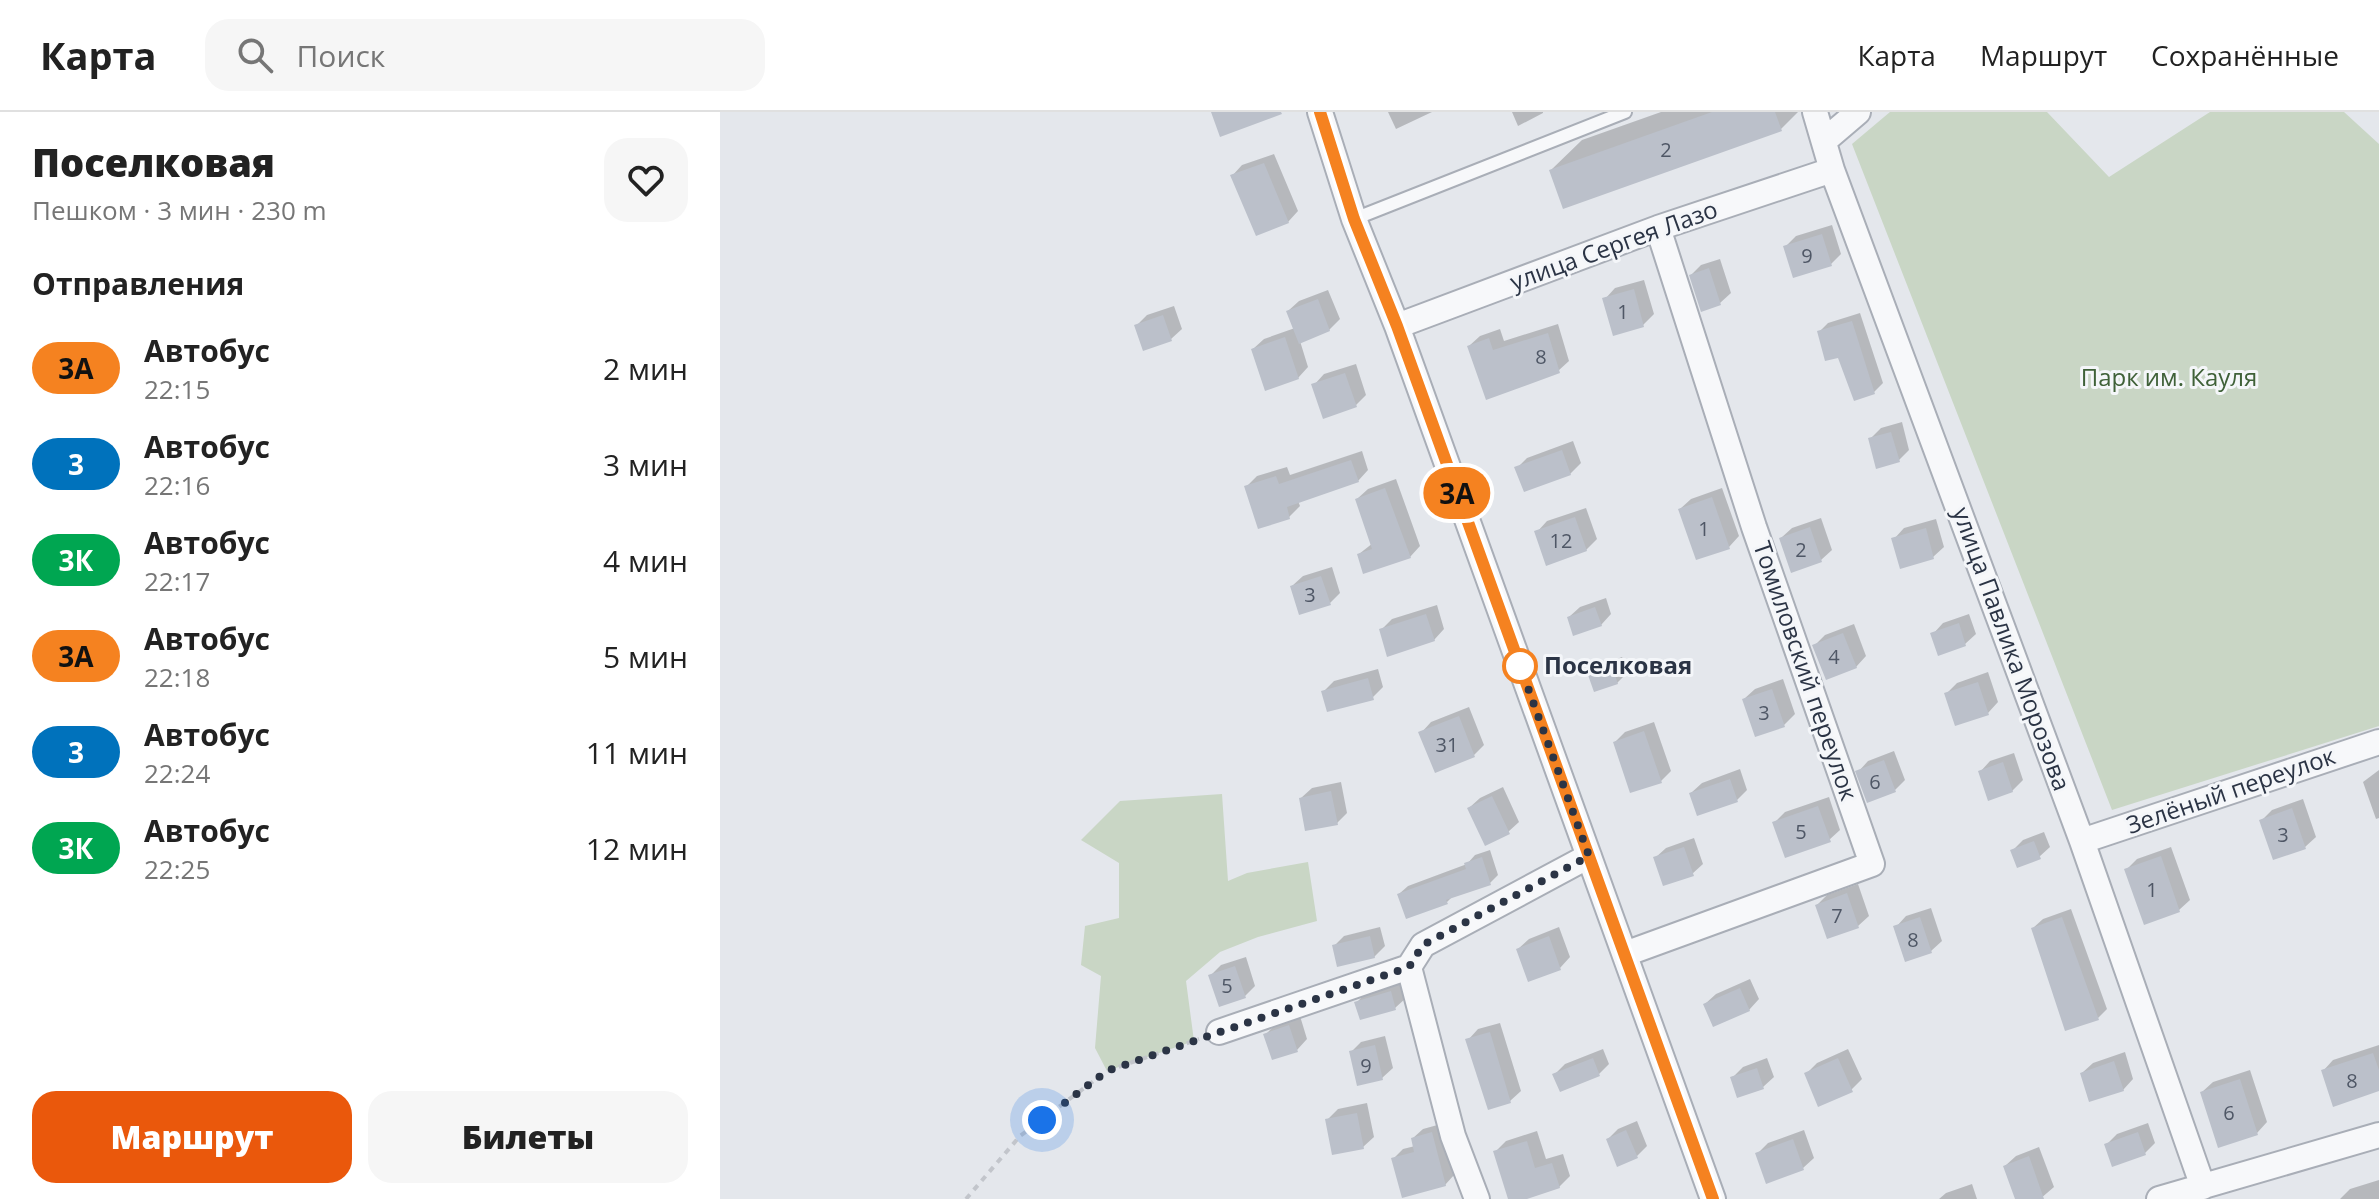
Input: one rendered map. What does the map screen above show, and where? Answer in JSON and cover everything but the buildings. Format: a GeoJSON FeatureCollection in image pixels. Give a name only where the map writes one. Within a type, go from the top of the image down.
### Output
{"type":"FeatureCollection","features":[{"type":"Feature","properties":{"kind":"street"},"geometry":{"type":"LineString","coordinates":[[1320,112],[1354,219],[1397,326],[1713,1199]]}},
{"type":"Feature","properties":{"kind":"street","name":"улица Павлика Морозова"},"geometry":{"type":"LineString","coordinates":[[1815,112],[1832,170],[2082,841],[2203,1187]]}},
{"type":"Feature","properties":{"kind":"street"},"geometry":{"type":"LineString","coordinates":[[1824,141],[1858,112]]}},
{"type":"Feature","properties":{"kind":"street","name":"улица Сергея Лазо"},"geometry":{"type":"LineString","coordinates":[[1397,326],[1658,228],[1832,170]]}},
{"type":"Feature","properties":{"kind":"street","name":"Томиловский переулок"},"geometry":{"type":"LineString","coordinates":[[1625,954],[1872,864],[1754,527],[1658,228]]}},
{"type":"Feature","properties":{"kind":"street","name":"Зелёный переулок"},"geometry":{"type":"LineString","coordinates":[[2082,841],[2379,742]]}},
{"type":"Feature","properties":{"kind":"street"},"geometry":{"type":"LineString","coordinates":[[1219,1032],[1409,967],[1423,945],[1589,856]]}},
{"type":"Feature","properties":{"kind":"street"},"geometry":{"type":"LineString","coordinates":[[1409,967],[1453,1136],[1477,1199]]}},
{"type":"Feature","properties":{"kind":"street"},"geometry":{"type":"LineString","coordinates":[[2159,1199],[2379,1135]]}},
{"type":"Feature","properties":{"kind":"lane"},"geometry":{"type":"LineString","coordinates":[[1354,219],[1625,112]]}},
{"type":"Feature","properties":{"kind":"path"},"geometry":{"type":"LineString","coordinates":[[966,1199],[1020,1136],[1107,1071],[1219,1032]]}},
{"type":"Feature","properties":{"kind":"green space","name":"Парк им. Кауля"},"geometry":{"type":"Polygon","coordinates":[[[1890,112],[2047,112],[2109,177],[2210,112],[2344,112],[2379,144],[2379,726],[2112,810],[1852,144],[1890,112]]]}},
{"type":"Feature","properties":{"kind":"green space"},"geometry":{"type":"Polygon","coordinates":[[[1222,794],[1228,881],[1247,873],[1308,862],[1317,921],[1258,937],[1220,952],[1186,981],[1194,1041],[1107,1071],[1095,1048],[1101,976],[1081,965],[1085,926],[1119,918],[1119,863],[1081,840],[1120,801],[1222,794]]]}},
{"type":"Feature","properties":{"kind":"bus line","name":"3А"},"geometry":{"type":"LineString","coordinates":[[1320,112],[1354,219],[1397,326],[1713,1199]]}},
{"type":"Feature","properties":{"kind":"place","name":"Поселковая"},"geometry":{"type":"Point","coordinates":[1520,666]}},
{"type":"Feature","properties":{"kind":"route"},"geometry":{"type":"LineString","coordinates":[[1042,1120],[1107,1071],[1409,967],[1423,945],[1589,856],[1516,655],[1520,666]]}}]}
